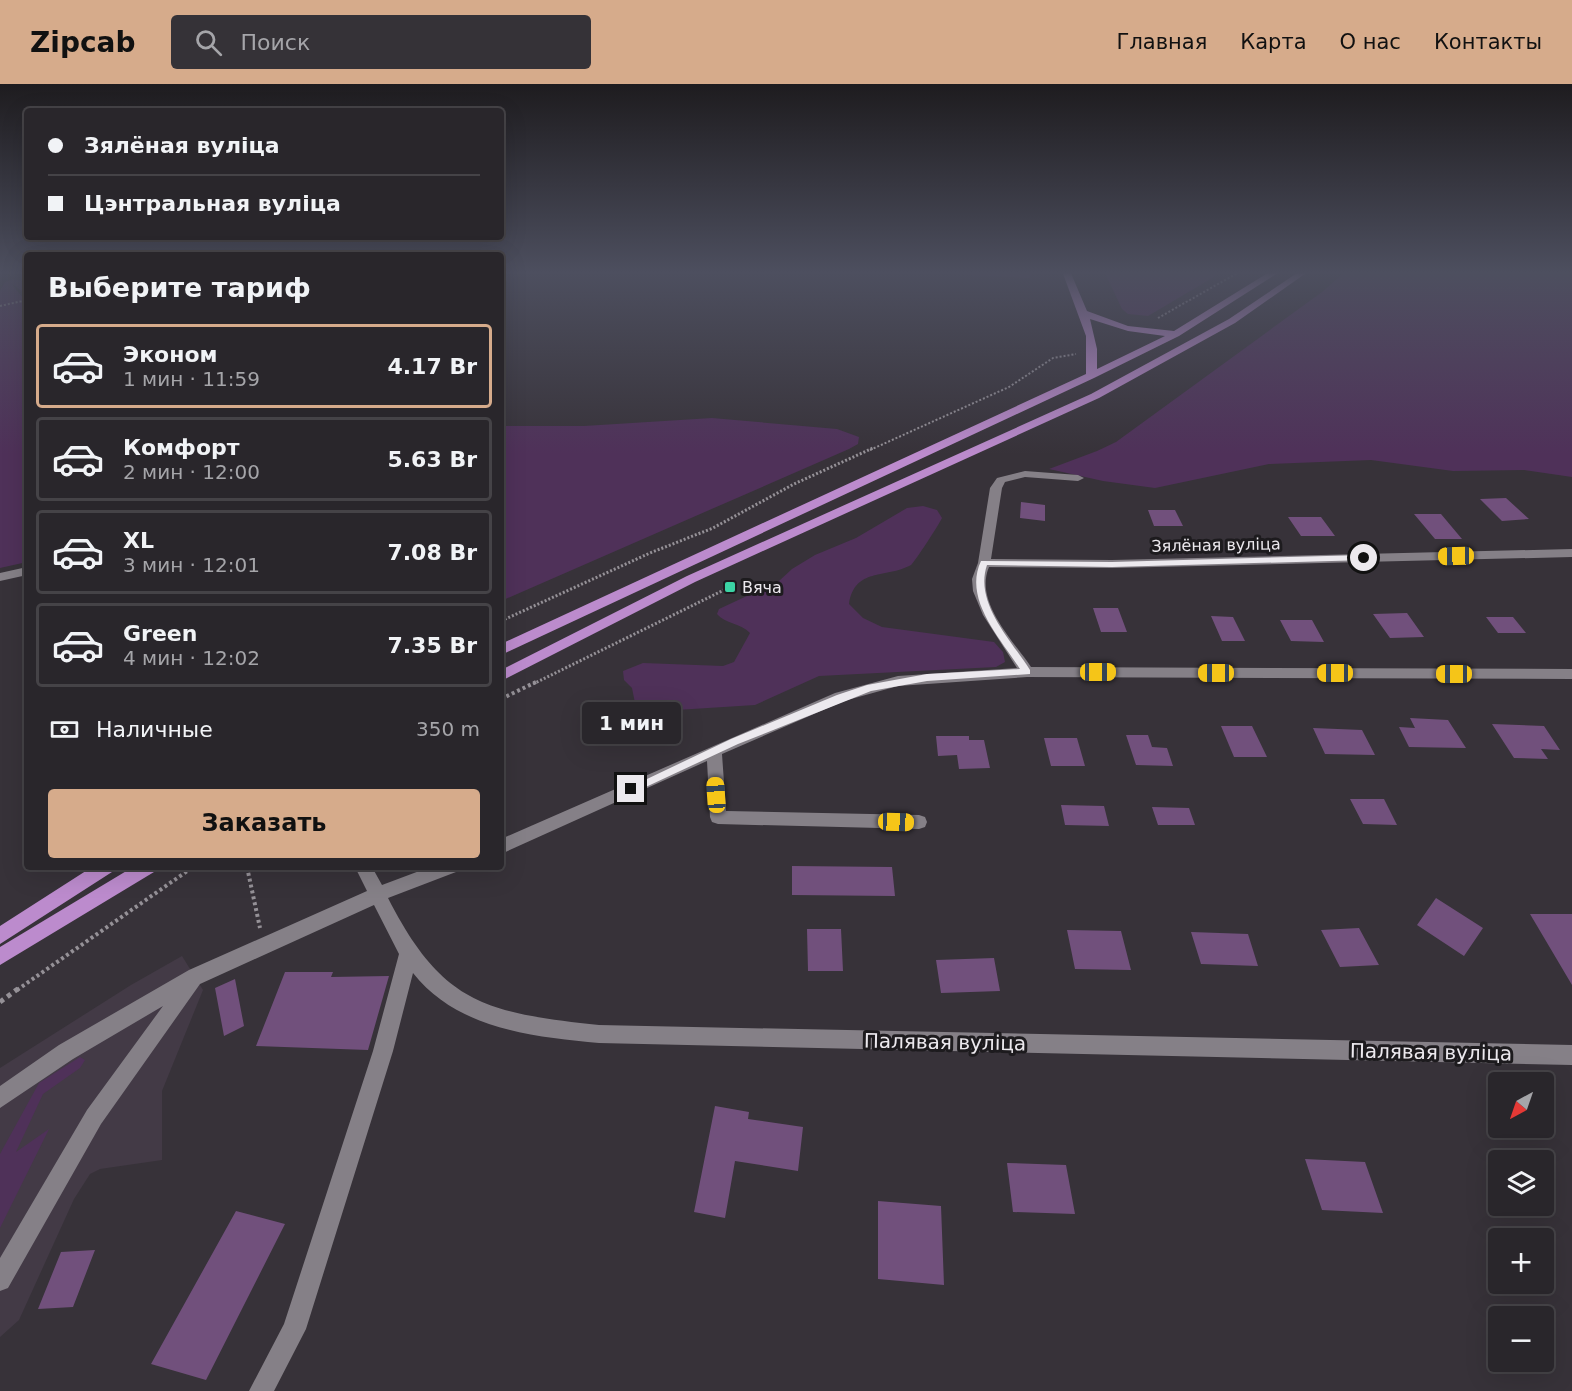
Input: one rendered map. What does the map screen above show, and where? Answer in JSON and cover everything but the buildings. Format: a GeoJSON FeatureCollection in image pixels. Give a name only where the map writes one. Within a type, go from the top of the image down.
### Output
{"type":"FeatureCollection","features":[{"type":"Feature","properties":{"kind":"main road"},"geometry":{"type":"LineString","coordinates":[[1088,332],[1094,352],[1090,376]]}},
{"type":"Feature","properties":{"kind":"main road"},"geometry":{"type":"LineString","coordinates":[[1151,332],[1176,334]]}},
{"type":"Feature","properties":{"kind":"main road"},"geometry":{"type":"LineString","coordinates":[[504,649],[1090,376],[1179,332]]}},
{"type":"Feature","properties":{"kind":"main road"},"geometry":{"type":"LineString","coordinates":[[504,674],[691,579],[1095,396],[1212,332]]}},
{"type":"Feature","properties":{"kind":"main road"},"geometry":{"type":"LineString","coordinates":[[0,936],[101,870]]}},
{"type":"Feature","properties":{"kind":"main road"},"geometry":{"type":"LineString","coordinates":[[0,957],[143,870]]}},
{"type":"Feature","properties":{"kind":"street"},"geometry":{"type":"LineString","coordinates":[[1027,672],[987,610],[979,591],[978,580],[984,563],[996,488],[1001,480],[1009,476],[1025,474],[1078,478]]}},
{"type":"Feature","properties":{"kind":"street","name":"Зялёная вуліца"},"geometry":{"type":"LineString","coordinates":[[984,563],[1112,564],[1572,554]]}},
{"type":"Feature","properties":{"kind":"street"},"geometry":{"type":"LineString","coordinates":[[0,578],[24,572]]}},
{"type":"Feature","properties":{"kind":"street"},"geometry":{"type":"LineString","coordinates":[[504,846],[840,697],[871,687],[927,677],[1027,672],[1572,674]]}},
{"type":"Feature","properties":{"kind":"street"},"geometry":{"type":"LineString","coordinates":[[714,751],[718,817],[919,822]]}},
{"type":"Feature","properties":{"kind":"street","name":"Палявая вуліца"},"geometry":{"type":"LineString","coordinates":[[365,870],[409,952],[424,973],[442,991],[464,1005],[518,1022],[598,1034],[1572,1055]]}},
{"type":"Feature","properties":{"kind":"street"},"geometry":{"type":"LineString","coordinates":[[0,1098],[66,1052],[196,976],[379,894],[442,870]]}},
{"type":"Feature","properties":{"kind":"street"},"geometry":{"type":"LineString","coordinates":[[261,1391],[294,1329],[383,1051],[409,952]]}},
{"type":"Feature","properties":{"kind":"street"},"geometry":{"type":"LineString","coordinates":[[0,1280],[94,1117],[196,976]]}},
{"type":"Feature","properties":{"kind":"path"},"geometry":{"type":"LineString","coordinates":[[504,620],[650,553],[713,528],[794,484],[1009,387],[1053,358],[1094,352]]}},
{"type":"Feature","properties":{"kind":"path"},"geometry":{"type":"LineString","coordinates":[[504,698],[730,587]]}},
{"type":"Feature","properties":{"kind":"path"},"geometry":{"type":"LineString","coordinates":[[0,1002],[189,870]]}},
{"type":"Feature","properties":{"kind":"path"},"geometry":{"type":"LineString","coordinates":[[248,870],[264,945]]}},
{"type":"Feature","properties":{"kind":"shaded area"},"geometry":{"type":"Polygon","coordinates":[[[0,332],[24,332],[24,563],[0,568],[0,332]]]}},
{"type":"Feature","properties":{"kind":"shaded area"},"geometry":{"type":"Polygon","coordinates":[[[1267,332],[1572,332],[1572,477],[1524,470],[1453,471],[1371,460],[1269,464],[1155,488],[1103,481],[1049,469],[1116,442],[1267,332]]]}},
{"type":"Feature","properties":{"kind":"shaded area"},"geometry":{"type":"Polygon","coordinates":[[[712,418],[837,429],[859,437],[858,444],[849,449],[504,600],[504,426],[584,426],[712,418]]]}},
{"type":"Feature","properties":{"kind":"shaded area"},"geometry":{"type":"Polygon","coordinates":[[[923,506],[937,510],[942,518],[913,563],[901,569],[864,579],[852,592],[849,604],[863,618],[882,627],[994,642],[1003,652],[1005,662],[996,667],[819,676],[755,705],[645,712],[636,708],[632,688],[624,680],[623,671],[643,663],[723,666],[734,662],[750,633],[720,617],[717,614],[719,609],[779,581],[792,569],[815,555],[856,538],[907,508],[923,506]]]}},
{"type":"Feature","properties":{"kind":"shaded area"},"geometry":{"type":"Polygon","coordinates":[[[182,956],[203,990],[162,1091],[162,1160],[100,1169],[90,1174],[74,1199],[19,1320],[0,1337],[0,1068],[131,985],[182,956]]]}},
{"type":"Feature","properties":{"kind":"shaded area"},"geometry":{"type":"Polygon","coordinates":[[[80,1057],[85,1060],[80,1068],[43,1094],[16,1152],[49,1129],[0,1228],[0,1154],[39,1083],[80,1057]]]}},
{"type":"Feature","properties":{"kind":"place","name":"Вяча"},"geometry":{"type":"Point","coordinates":[730,587]}},
{"type":"Feature","properties":{"kind":"route"},"geometry":{"type":"LineString","coordinates":[[631,789],[840,697],[871,687],[927,677],[1027,672],[987,610],[979,591],[978,580],[984,563],[1112,564],[1364,558]]}}]}
